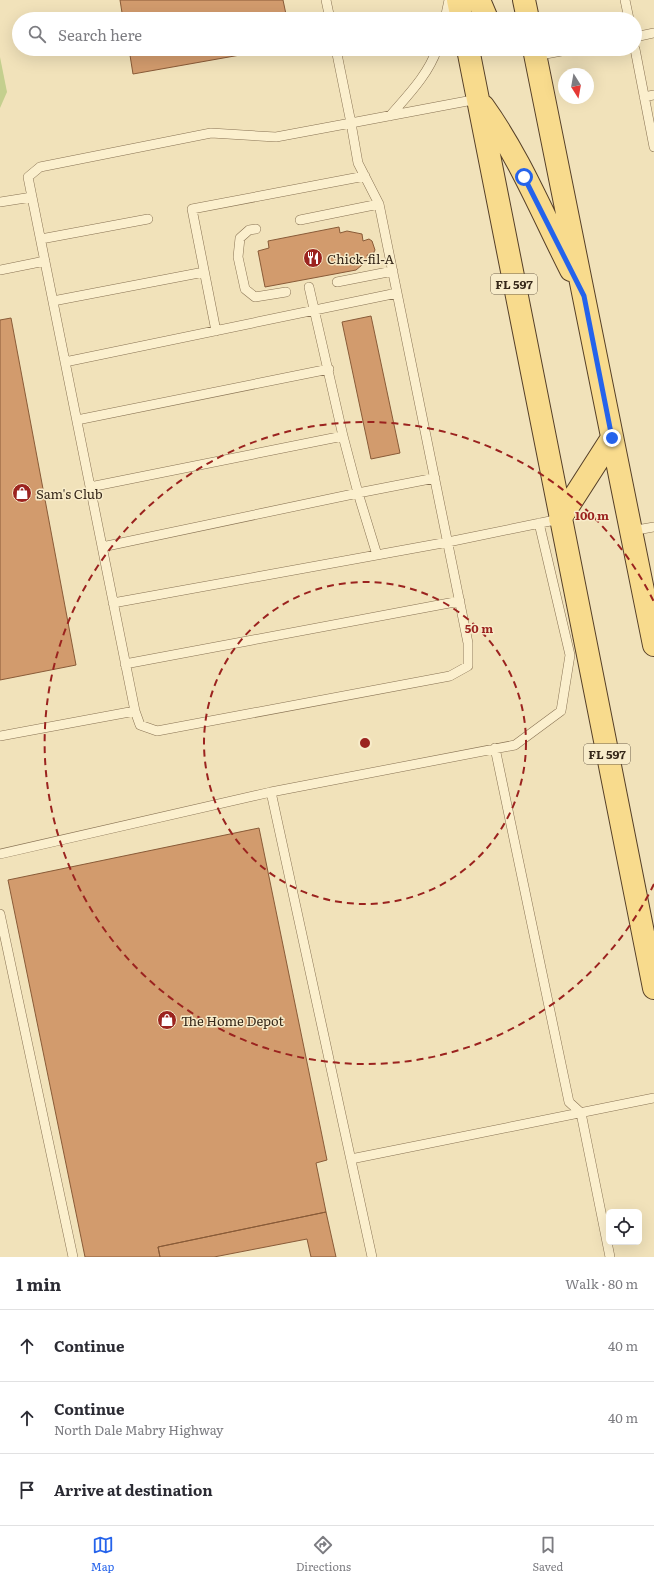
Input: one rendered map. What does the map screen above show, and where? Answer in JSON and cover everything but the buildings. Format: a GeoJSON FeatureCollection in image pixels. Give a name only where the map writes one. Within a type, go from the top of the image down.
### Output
{"type":"FeatureCollection","features":[{"type":"Feature","properties":{"kind":"main road"},"geometry":{"type":"LineString","coordinates":[[458,0],[461,12]]}},
{"type":"Feature","properties":{"kind":"main road"},"geometry":{"type":"LineString","coordinates":[[479,0],[484,12]]}},
{"type":"Feature","properties":{"kind":"main road"},"geometry":{"type":"LineString","coordinates":[[524,0],[527,12]]}},
{"type":"Feature","properties":{"kind":"main road","name":"FL 597"},"geometry":{"type":"LineString","coordinates":[[469,56],[654,988]]}},
{"type":"Feature","properties":{"kind":"main road"},"geometry":{"type":"LineString","coordinates":[[531,56],[584,296],[654,645]]}},
{"type":"Feature","properties":{"kind":"main road"},"geometry":{"type":"LineString","coordinates":[[478,99],[498,127],[518,164],[584,296]]}},
{"type":"Feature","properties":{"kind":"main road"},"geometry":{"type":"LineString","coordinates":[[560,519],[612,438]]}},
{"type":"Feature","properties":{"kind":"lane"},"geometry":{"type":"LineString","coordinates":[[326,0],[329,12]]}},
{"type":"Feature","properties":{"kind":"lane"},"geometry":{"type":"LineString","coordinates":[[446,12],[449,0]]}},
{"type":"Feature","properties":{"kind":"lane"},"geometry":{"type":"LineString","coordinates":[[625,0],[628,12]]}},
{"type":"Feature","properties":{"kind":"lane"},"geometry":{"type":"LineString","coordinates":[[642,36],[654,33]]}},
{"type":"Feature","properties":{"kind":"lane"},"geometry":{"type":"LineString","coordinates":[[337,56],[351,123],[358,163],[379,204],[460,601],[468,643],[468,666],[450,676],[157,731],[140,725],[135,711],[28,177],[40,167],[210,133],[276,137],[351,123],[390,116],[478,99]]}},
{"type":"Feature","properties":{"kind":"lane"},"geometry":{"type":"LineString","coordinates":[[390,116],[422,79],[434,56]]}},
{"type":"Feature","properties":{"kind":"lane"},"geometry":{"type":"LineString","coordinates":[[636,56],[654,147]]}},
{"type":"Feature","properties":{"kind":"lane"},"geometry":{"type":"LineString","coordinates":[[644,97],[654,95]]}},
{"type":"Feature","properties":{"kind":"lane"},"geometry":{"type":"LineString","coordinates":[[216,331],[192,209],[365,176]]}},
{"type":"Feature","properties":{"kind":"lane"},"geometry":{"type":"LineString","coordinates":[[0,202],[32,197]]}},
{"type":"Feature","properties":{"kind":"lane"},"geometry":{"type":"LineString","coordinates":[[300,220],[379,204]]}},
{"type":"Feature","properties":{"kind":"lane"},"geometry":{"type":"LineString","coordinates":[[41,239],[148,219]]}},
{"type":"Feature","properties":{"kind":"lane"},"geometry":{"type":"LineString","coordinates":[[256,228],[249,230],[240,238],[238,257],[245,289],[255,297],[286,292]]}},
{"type":"Feature","properties":{"kind":"lane"},"geometry":{"type":"LineString","coordinates":[[0,270],[45,261]]}},
{"type":"Feature","properties":{"kind":"lane"},"geometry":{"type":"LineString","coordinates":[[337,282],[393,271]]}},
{"type":"Feature","properties":{"kind":"lane"},"geometry":{"type":"LineString","coordinates":[[53,301],[204,272]]}},
{"type":"Feature","properties":{"kind":"lane"},"geometry":{"type":"LineString","coordinates":[[309,287],[329,369],[343,436],[358,493],[377,555]]}},
{"type":"Feature","properties":{"kind":"lane"},"geometry":{"type":"LineString","coordinates":[[65,362],[396,293]]}},
{"type":"Feature","properties":{"kind":"lane"},"geometry":{"type":"LineString","coordinates":[[77,420],[329,369]]}},
{"type":"Feature","properties":{"kind":"lane"},"geometry":{"type":"LineString","coordinates":[[90,487],[343,436]]}},
{"type":"Feature","properties":{"kind":"lane"},"geometry":{"type":"LineString","coordinates":[[102,547],[435,478]]}},
{"type":"Feature","properties":{"kind":"lane"},"geometry":{"type":"LineString","coordinates":[[113,603],[448,542],[560,519]]}},
{"type":"Feature","properties":{"kind":"lane"},"geometry":{"type":"LineString","coordinates":[[0,854],[271,792],[515,745],[561,710],[570,655],[539,523]]}},
{"type":"Feature","properties":{"kind":"lane"},"geometry":{"type":"LineString","coordinates":[[631,532],[654,527]]}},
{"type":"Feature","properties":{"kind":"lane"},"geometry":{"type":"LineString","coordinates":[[125,664],[460,601]]}},
{"type":"Feature","properties":{"kind":"lane"},"geometry":{"type":"LineString","coordinates":[[0,736],[135,711]]}},
{"type":"Feature","properties":{"kind":"lane"},"geometry":{"type":"LineString","coordinates":[[495,748],[569,1102],[581,1113],[610,1257]]}},
{"type":"Feature","properties":{"kind":"lane"},"geometry":{"type":"LineString","coordinates":[[271,792],[372,1257]]}},
{"type":"Feature","properties":{"kind":"lane"},"geometry":{"type":"LineString","coordinates":[[0,914],[73,1257]]}},
{"type":"Feature","properties":{"kind":"lane"},"geometry":{"type":"LineString","coordinates":[[351,1159],[654,1098]]}},
{"type":"Feature","properties":{"kind":"green space"},"geometry":{"type":"Polygon","coordinates":[[[0,57],[7,92],[0,108],[0,57]]]}},
{"type":"Feature","properties":{"kind":"place","name":"Chick-fil-A"},"geometry":{"type":"Point","coordinates":[313,258]}},
{"type":"Feature","properties":{"kind":"place","name":"Sam's Club"},"geometry":{"type":"Point","coordinates":[22,493]}},
{"type":"Feature","properties":{"kind":"place","name":"The Home Depot"},"geometry":{"type":"Point","coordinates":[167,1020]}},
{"type":"Feature","properties":{"kind":"route"},"geometry":{"type":"LineString","coordinates":[[524,177],[584,296],[612,438]]}}]}
